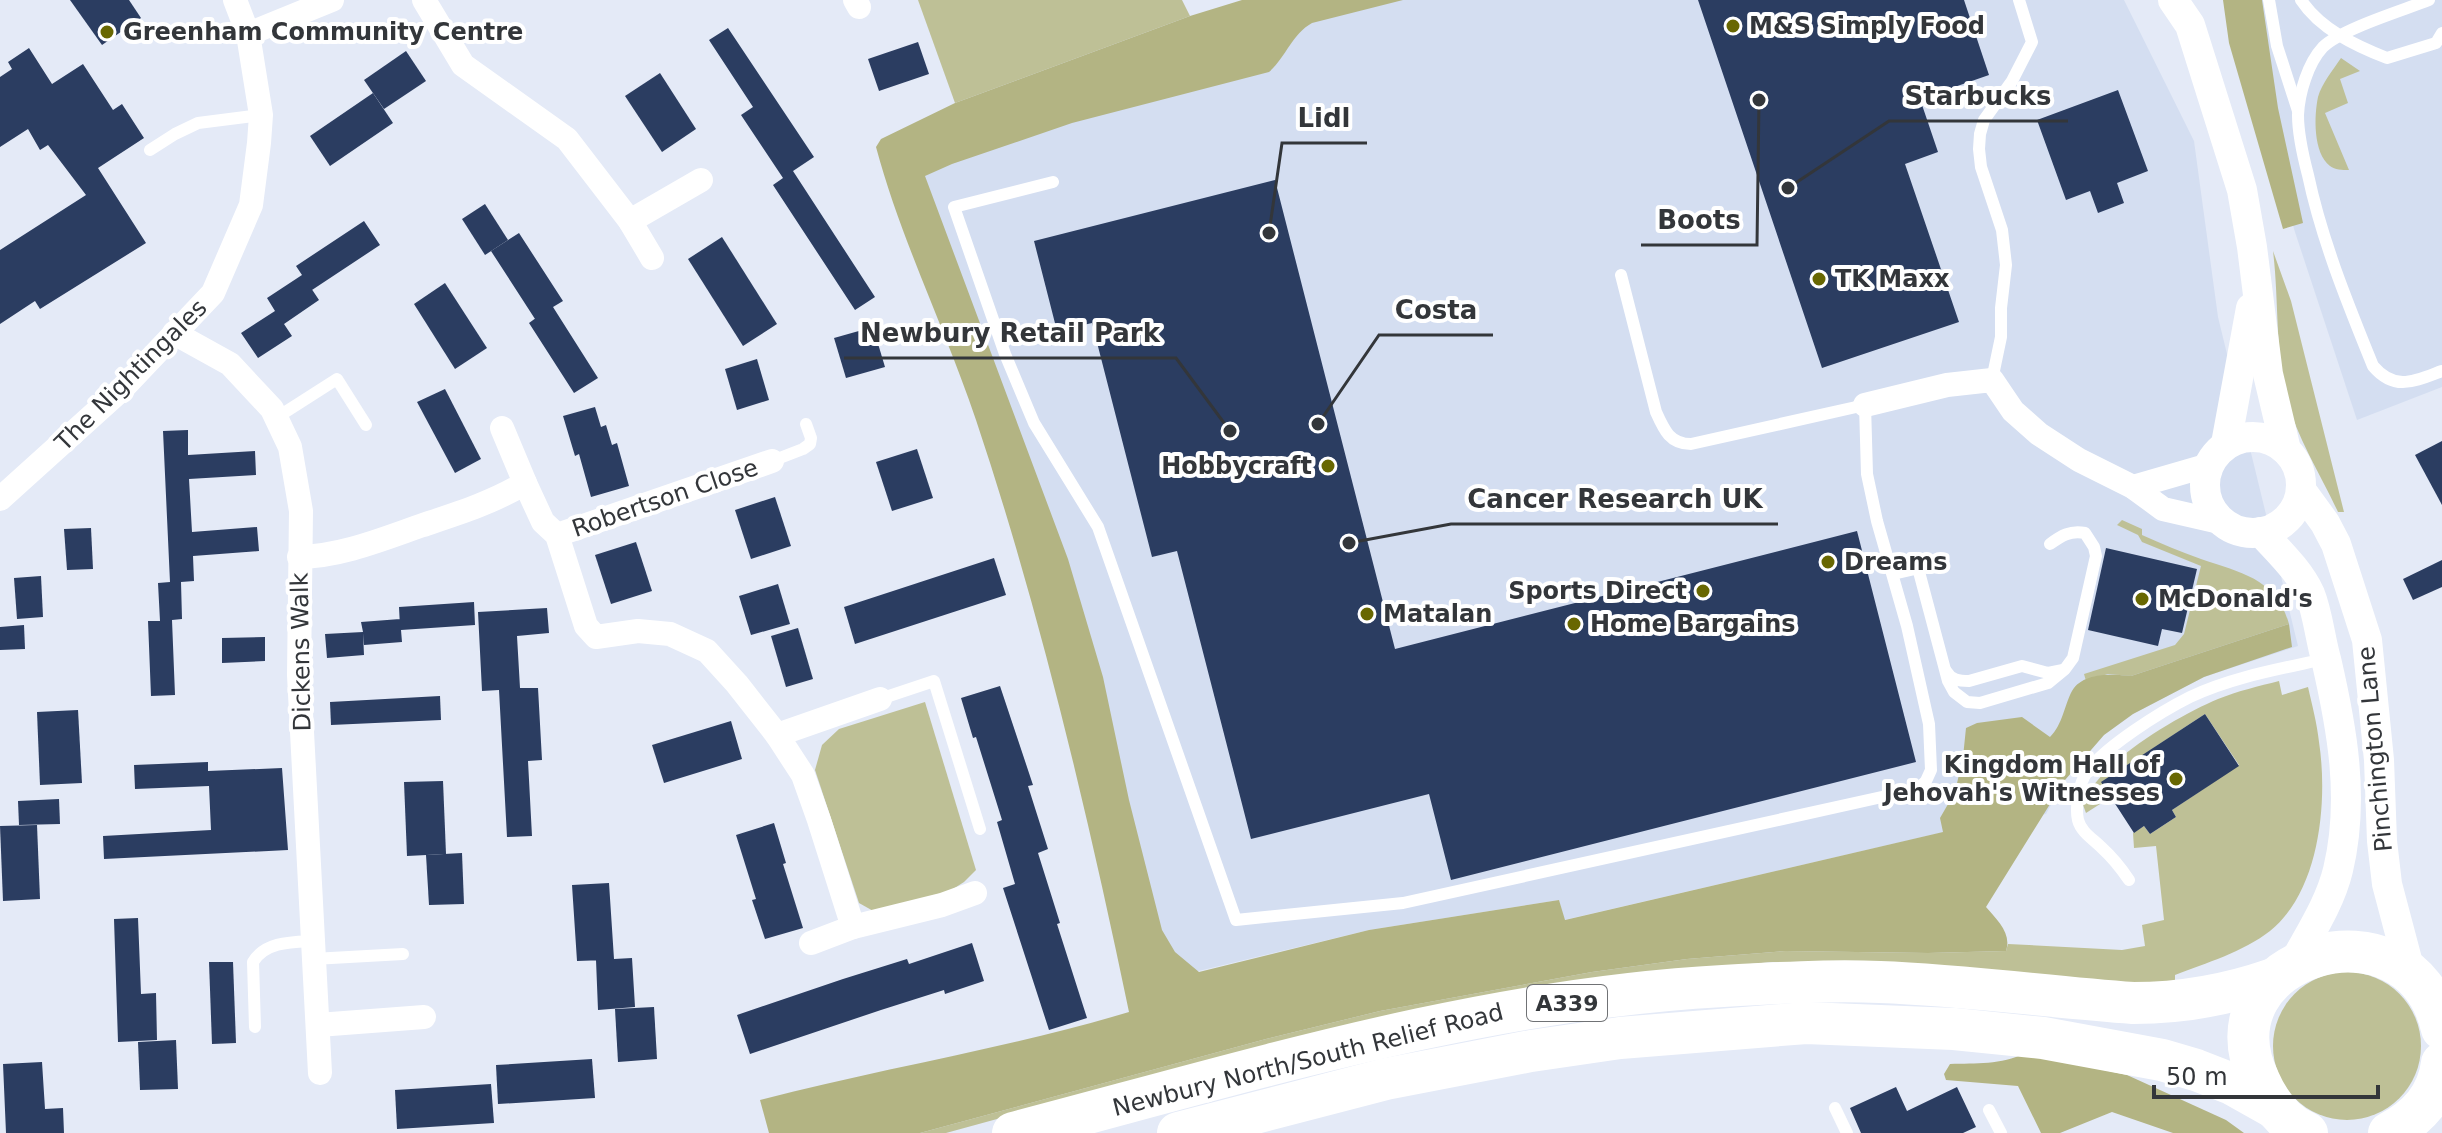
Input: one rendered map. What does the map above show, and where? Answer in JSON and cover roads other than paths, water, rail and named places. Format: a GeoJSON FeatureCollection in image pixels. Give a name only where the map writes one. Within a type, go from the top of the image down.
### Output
{"type":"FeatureCollection","features":[{"type":"Feature","properties":{"kind":"highway","name":"Newbury North/South Relief Road"},"geometry":{"type":"LineString","coordinates":[[1013,1133],[1426,1028],[1511,1011],[1720,986],[1880,982],[2162,1003],[2233,993],[2331,954],[2366,953],[2396,962],[2431,998]]}},
{"type":"Feature","properties":{"kind":"highway"},"geometry":{"type":"LineString","coordinates":[[2284,971],[2256,1003],[2249,1029],[2254,1069],[2296,1126]]}},
{"type":"Feature","properties":{"kind":"highway","name":"Newbury North/South Relief Road"},"geometry":{"type":"LineString","coordinates":[[1178,1133],[1386,1079],[1531,1051],[1634,1037],[1806,1023],[1954,1029],[2043,1038],[2162,1060],[2232,1084],[2296,1126]]}},
{"type":"Feature","properties":{"kind":"street","name":"The Nightingales"},"geometry":{"type":"LineString","coordinates":[[0,499],[123,388],[213,293],[251,205],[261,115],[248,34],[235,0]]}},
{"type":"Feature","properties":{"kind":"street"},"geometry":{"type":"LineString","coordinates":[[248,34],[332,0]]}},
{"type":"Feature","properties":{"kind":"street"},"geometry":{"type":"LineString","coordinates":[[424,0],[463,65],[567,139],[630,221],[652,258]]}},
{"type":"Feature","properties":{"kind":"street"},"geometry":{"type":"LineString","coordinates":[[2173,0],[2191,12],[2242,190],[2273,405],[2286,450]]}},
{"type":"Feature","properties":{"kind":"street"},"geometry":{"type":"LineString","coordinates":[[630,221],[701,180]]}},
{"type":"Feature","properties":{"kind":"street"},"geometry":{"type":"LineString","coordinates":[[2133,487],[2217,455],[2238,439],[2250,436],[2276,442],[2295,462],[2301,490],[2297,504],[2289,517],[2278,526],[2261,532],[2236,530],[2224,523],[2213,512],[2206,497],[2205,481],[2217,455],[2255,283]]}},
{"type":"Feature","properties":{"kind":"street","name":"Dickens Walk"},"geometry":{"type":"LineString","coordinates":[[174,333],[230,364],[272,409],[290,447],[301,511],[299,675],[320,1073]]}},
{"type":"Feature","properties":{"kind":"street"},"geometry":{"type":"LineString","coordinates":[[1865,405],[1947,385],[1992,380],[2013,411],[2039,434],[2079,460],[2133,487],[2163,509],[2224,523]]}},
{"type":"Feature","properties":{"kind":"street"},"geometry":{"type":"LineString","coordinates":[[502,428],[543,522],[557,535],[586,626],[596,637],[638,631],[670,634],[707,651],[777,735],[803,775],[853,927]]}},
{"type":"Feature","properties":{"kind":"street","name":"Robertson Close"},"geometry":{"type":"LineString","coordinates":[[557,535],[772,461]]}},
{"type":"Feature","properties":{"kind":"street"},"geometry":{"type":"LineString","coordinates":[[299,557],[321,556],[361,547],[497,499],[525,483]]}},
{"type":"Feature","properties":{"kind":"street","name":"Pinchington Lane"},"geometry":{"type":"LineString","coordinates":[[2301,490],[2336,544],[2367,640],[2387,884],[2431,998]]}},
{"type":"Feature","properties":{"kind":"street","name":"Pinchington Lane"},"geometry":{"type":"LineString","coordinates":[[2261,532],[2300,576],[2310,595],[2341,727],[2346,774],[2344,834],[2330,896],[2284,971]]}},
{"type":"Feature","properties":{"kind":"street"},"geometry":{"type":"LineString","coordinates":[[777,735],[880,699]]}},
{"type":"Feature","properties":{"kind":"street"},"geometry":{"type":"LineString","coordinates":[[811,943],[853,927],[942,905],[975,893]]}},
{"type":"Feature","properties":{"kind":"street"},"geometry":{"type":"LineString","coordinates":[[318,1025],[424,1017]]}},
{"type":"Feature","properties":{"kind":"lane"},"geometry":{"type":"LineString","coordinates":[[1992,380],[2001,337],[2006,265],[2002,230],[1981,167],[1979,149],[1984,120],[2012,81],[2032,42],[2019,0]]}},
{"type":"Feature","properties":{"kind":"lane"},"geometry":{"type":"LineString","coordinates":[[2269,0],[2277,46],[2298,111],[2304,159],[2324,240],[2373,366],[2386,378],[2403,383],[2442,371]]}},
{"type":"Feature","properties":{"kind":"lane"},"geometry":{"type":"LineString","coordinates":[[2301,0],[2320,22],[2387,58],[2436,43],[2442,33]]}},
{"type":"Feature","properties":{"kind":"lane"},"geometry":{"type":"LineString","coordinates":[[2298,111],[2305,80],[2324,47],[2340,35],[2429,0]]}},
{"type":"Feature","properties":{"kind":"lane"},"geometry":{"type":"LineString","coordinates":[[150,150],[198,123],[261,115]]}},
{"type":"Feature","properties":{"kind":"lane"},"geometry":{"type":"LineString","coordinates":[[1053,182],[954,207],[1005,354],[1034,423],[1098,527],[1236,920],[1403,903],[1918,789],[1926,781],[1931,770],[1930,734],[1907,626],[1867,474],[1865,405],[1691,444],[1673,440],[1656,412],[1621,275]]}},
{"type":"Feature","properties":{"kind":"lane"},"geometry":{"type":"LineString","coordinates":[[276,418],[337,379],[366,425]]}},
{"type":"Feature","properties":{"kind":"lane"},"geometry":{"type":"LineString","coordinates":[[772,461],[810,444],[806,424]]}},
{"type":"Feature","properties":{"kind":"lane"},"geometry":{"type":"LineString","coordinates":[[1893,574],[1923,567],[1946,671],[1954,692],[1973,704],[2048,683],[2073,658],[2096,556],[2085,533],[2071,532],[2050,544]]}},
{"type":"Feature","properties":{"kind":"lane"},"geometry":{"type":"LineString","coordinates":[[2129,880],[2078,821],[2084,775],[2110,749],[2191,697],[2267,671],[2325,659]]}},
{"type":"Feature","properties":{"kind":"lane"},"geometry":{"type":"LineString","coordinates":[[1946,671],[1949,676],[1969,681],[2022,666],[2048,673],[2065,669]]}},
{"type":"Feature","properties":{"kind":"lane"},"geometry":{"type":"LineString","coordinates":[[880,699],[934,681],[980,829]]}},
{"type":"Feature","properties":{"kind":"lane"},"geometry":{"type":"LineString","coordinates":[[255,1027],[253,962],[258,954],[285,942],[313,950],[403,954]]}},
{"type":"Feature","properties":{"kind":"lane"},"geometry":{"type":"LineString","coordinates":[[1835,1108],[1847,1133]]}},
{"type":"Feature","properties":{"kind":"lane"},"geometry":{"type":"LineString","coordinates":[[1989,1110],[2001,1133]]}},
{"type":"Feature","properties":{"kind":"place","name":"M&S Simply Food"},"geometry":{"type":"Point","coordinates":[1733,26]}},
{"type":"Feature","properties":{"kind":"place","name":"Greenham Community Centre"},"geometry":{"type":"Point","coordinates":[107,32]}},
{"type":"Feature","properties":{"kind":"place","name":"Boots"},"geometry":{"type":"Point","coordinates":[1759,100]}},
{"type":"Feature","properties":{"kind":"place","name":"Starbucks"},"geometry":{"type":"Point","coordinates":[1788,188]}},
{"type":"Feature","properties":{"kind":"place","name":"Lidl"},"geometry":{"type":"Point","coordinates":[1269,233]}},
{"type":"Feature","properties":{"kind":"place","name":"TK Maxx"},"geometry":{"type":"Point","coordinates":[1819,279]}},
{"type":"Feature","properties":{"kind":"place","name":"Costa"},"geometry":{"type":"Point","coordinates":[1318,424]}},
{"type":"Feature","properties":{"kind":"place","name":"Newbury Retail Park"},"geometry":{"type":"Point","coordinates":[1230,431]}},
{"type":"Feature","properties":{"kind":"place","name":"Hobbycraft"},"geometry":{"type":"Point","coordinates":[1328,466]}},
{"type":"Feature","properties":{"kind":"place","name":"Cancer Research UK"},"geometry":{"type":"Point","coordinates":[1349,543]}},
{"type":"Feature","properties":{"kind":"place","name":"Dreams"},"geometry":{"type":"Point","coordinates":[1828,562]}},
{"type":"Feature","properties":{"kind":"place","name":"Sports Direct"},"geometry":{"type":"Point","coordinates":[1703,591]}},
{"type":"Feature","properties":{"kind":"place","name":"McDonald's"},"geometry":{"type":"Point","coordinates":[2142,599]}},
{"type":"Feature","properties":{"kind":"place","name":"Matalan"},"geometry":{"type":"Point","coordinates":[1367,614]}},
{"type":"Feature","properties":{"kind":"place","name":"Home Bargains"},"geometry":{"type":"Point","coordinates":[1574,624]}},
{"type":"Feature","properties":{"kind":"place","name":"Kingdom Hall of Jehovah's Witnesses"},"geometry":{"type":"Point","coordinates":[2176,779]}}]}
